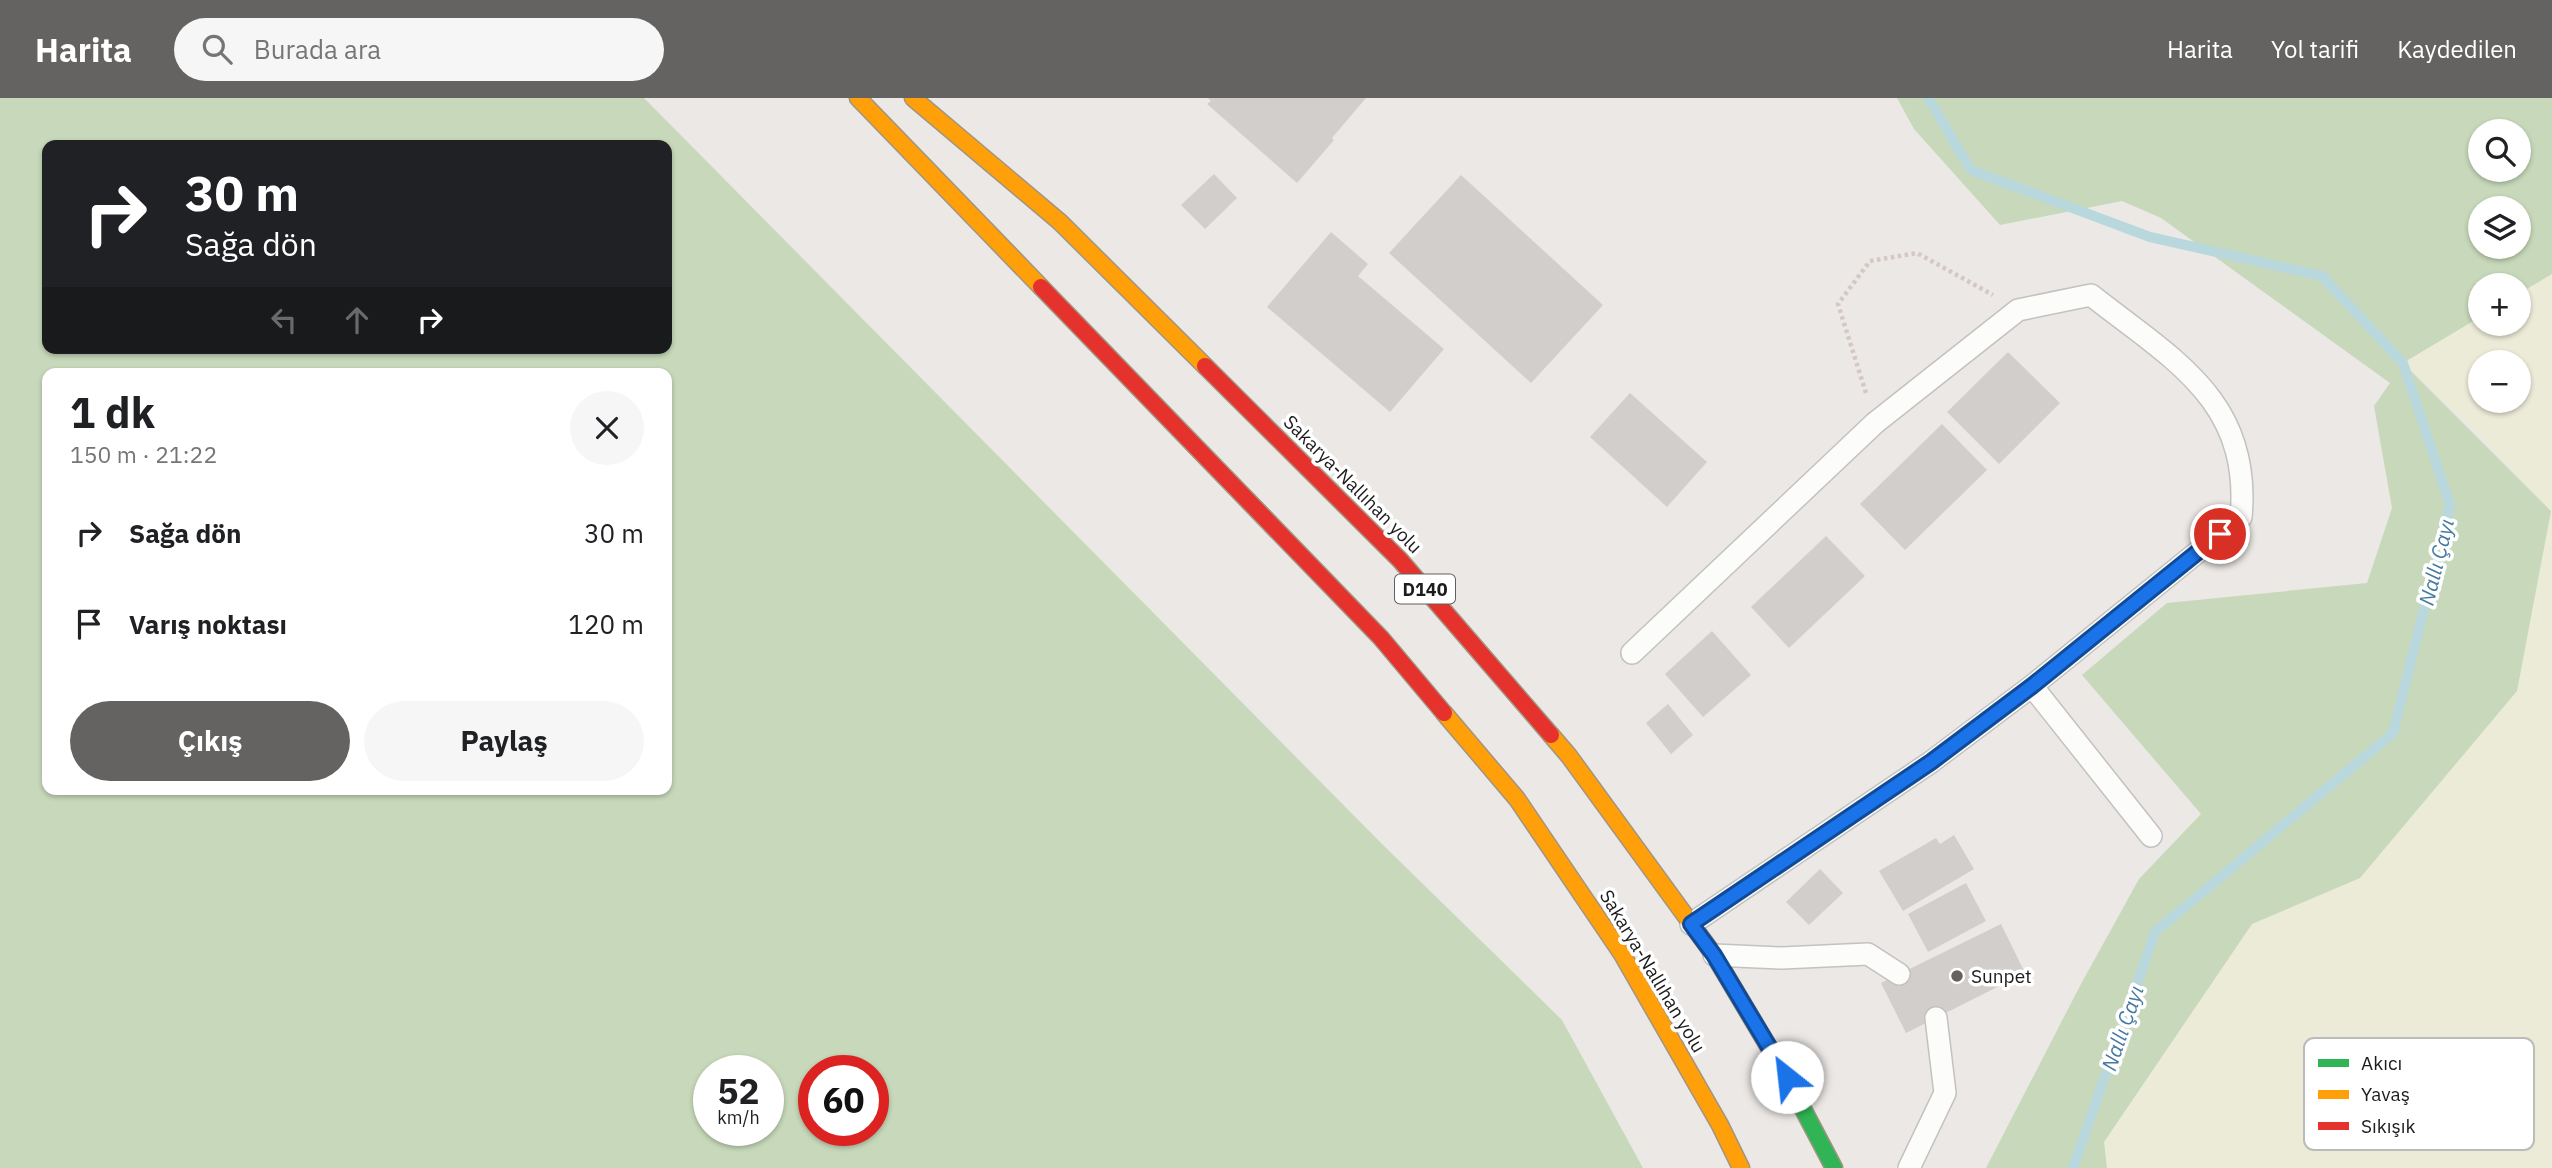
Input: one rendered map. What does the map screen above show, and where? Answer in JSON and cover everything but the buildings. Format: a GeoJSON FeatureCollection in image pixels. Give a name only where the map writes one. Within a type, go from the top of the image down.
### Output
{"type":"FeatureCollection","features":[{"type":"Feature","properties":{"kind":"main road","name":"Sakarya-Nallıhan yolu"},"geometry":{"type":"LineString","coordinates":[[858,98],[1381,638],[1517,799],[1622,954],[1720,1125],[1741,1168]]}},
{"type":"Feature","properties":{"kind":"main road","name":"Sakarya-Nallıhan yolu"},"geometry":{"type":"LineString","coordinates":[[913,98],[1060,222],[1400,560],[1569,756],[1714,955],[1775,1055],[1834,1168]]}},
{"type":"Feature","properties":{"kind":"lane"},"geometry":{"type":"LineString","coordinates":[[1632,653],[1875,422],[2018,310],[2091,295],[2201,385],[2230,428],[2238,453],[2243,496],[2241,517],[2032,686],[1931,762],[1691,924]]}},
{"type":"Feature","properties":{"kind":"lane"},"geometry":{"type":"LineString","coordinates":[[2032,686],[2151,836]]}},
{"type":"Feature","properties":{"kind":"lane"},"geometry":{"type":"LineString","coordinates":[[1714,955],[1782,958],[1868,954],[1899,974]]}},
{"type":"Feature","properties":{"kind":"lane"},"geometry":{"type":"LineString","coordinates":[[1909,1168],[1945,1093],[1936,1018]]}},
{"type":"Feature","properties":{"kind":"path"},"geometry":{"type":"LineString","coordinates":[[1875,422],[1838,304],[1870,261],[1917,253],[2018,310]]}},
{"type":"Feature","properties":{"kind":"green space"},"geometry":{"type":"Polygon","coordinates":[[[0,98],[644,98],[1381,843],[1562,1020],[1643,1168],[0,1168],[0,98]]]}},
{"type":"Feature","properties":{"kind":"green space"},"geometry":{"type":"Polygon","coordinates":[[[1897,98],[2552,98],[2552,274],[2531,286],[2531,273],[2468,273],[2468,324],[2403,363],[2551,511],[2517,691],[2360,878],[2252,924],[2104,1142],[2107,1168],[1986,1168],[2081,984],[2139,879],[2201,814],[2082,675],[2167,603],[2367,583],[2392,508],[2374,406],[2390,383],[2161,218],[2122,201],[2000,225],[1914,129],[1897,98]]]}},
{"type":"Feature","properties":{"kind":"green space"},"geometry":{"type":"Polygon","coordinates":[[[2552,274],[2552,1168],[2107,1168],[2104,1142],[2252,924],[2360,878],[2550,511],[2473,428],[2403,363],[2468,324],[2468,336],[2531,336],[2531,286],[2552,274]]]}},
{"type":"Feature","properties":{"kind":"waterway","name":"Nallı Çayı"},"geometry":{"type":"LineString","coordinates":[[1928,98],[1971,170],[2150,237],[2322,276],[2403,363],[2450,505],[2393,733],[2155,932],[2073,1168]]}},
{"type":"Feature","properties":{"kind":"traffic: fast"},"geometry":{"type":"LineString","coordinates":[[1783,1071],[1834,1168]]}},
{"type":"Feature","properties":{"kind":"traffic: slow"},"geometry":{"type":"LineString","coordinates":[[858,98],[1041,287]]}},
{"type":"Feature","properties":{"kind":"traffic: slow"},"geometry":{"type":"LineString","coordinates":[[913,98],[1060,222],[1205,366]]}},
{"type":"Feature","properties":{"kind":"traffic: slow"},"geometry":{"type":"LineString","coordinates":[[1444,713],[1517,799],[1622,954],[1720,1125],[1741,1168]]}},
{"type":"Feature","properties":{"kind":"traffic: slow"},"geometry":{"type":"LineString","coordinates":[[1551,735],[1714,955],[1783,1071]]}},
{"type":"Feature","properties":{"kind":"traffic: jam"},"geometry":{"type":"LineString","coordinates":[[1041,287],[1381,638],[1444,713]]}},
{"type":"Feature","properties":{"kind":"traffic: jam"},"geometry":{"type":"LineString","coordinates":[[1205,366],[1400,560],[1551,735]]}},
{"type":"Feature","properties":{"kind":"place","name":"Sunpet"},"geometry":{"type":"Point","coordinates":[1957,976]}},
{"type":"Feature","properties":{"kind":"route"},"geometry":{"type":"LineString","coordinates":[[1787,1077],[1714,955],[1691,924],[1931,762],[2032,686],[2220,534]]}}]}
